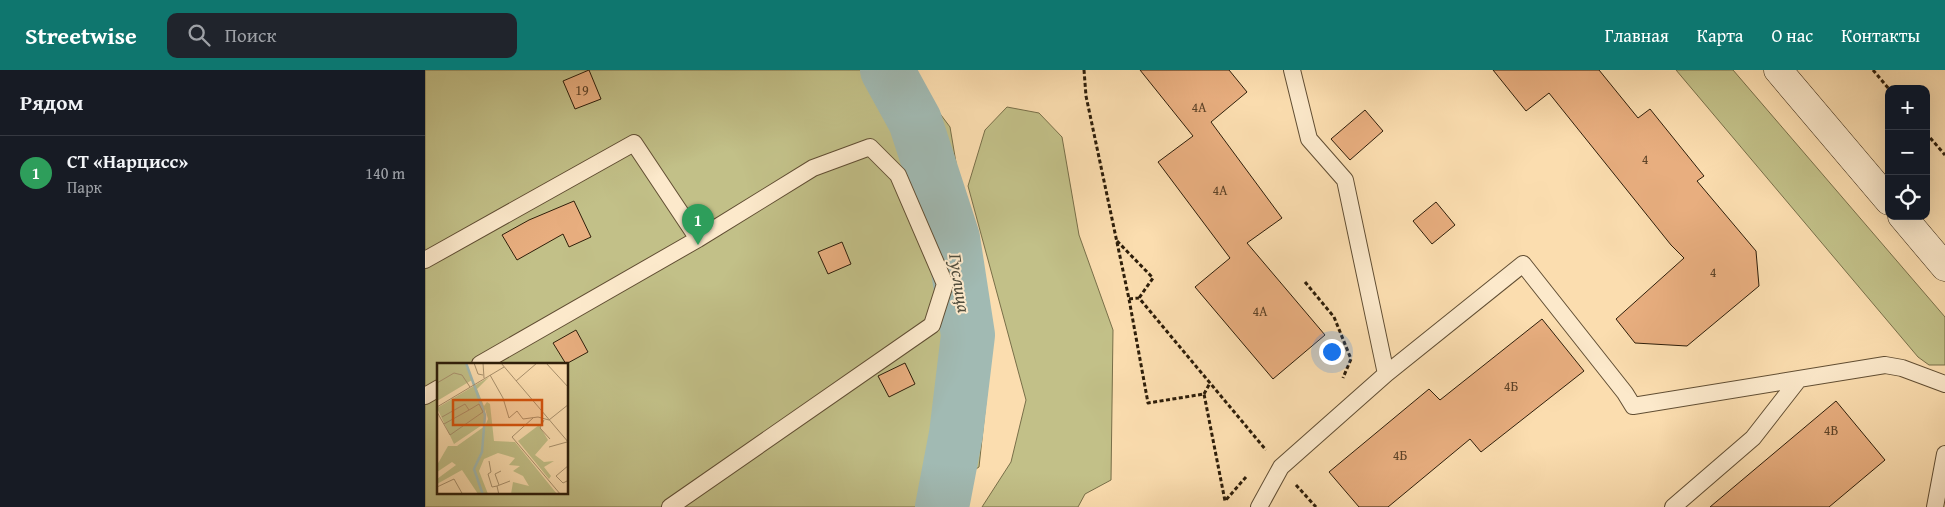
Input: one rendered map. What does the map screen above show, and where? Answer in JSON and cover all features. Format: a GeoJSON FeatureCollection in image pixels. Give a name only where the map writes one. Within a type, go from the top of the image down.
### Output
{"type":"FeatureCollection","features":[{"type":"Feature","properties":{"kind":"main road"},"geometry":{"type":"LineString","coordinates":[[1778,70],[1885,196]]}},
{"type":"Feature","properties":{"kind":"main road"},"geometry":{"type":"LineString","coordinates":[[1905,220],[1945,267]]}},
{"type":"Feature","properties":{"kind":"lane"},"geometry":{"type":"LineString","coordinates":[[1292,70],[1309,139],[1345,180],[1386,374]]}},
{"type":"Feature","properties":{"kind":"lane"},"geometry":{"type":"LineString","coordinates":[[425,260],[634,143],[698,239]]}},
{"type":"Feature","properties":{"kind":"lane"},"geometry":{"type":"LineString","coordinates":[[481,363],[698,239],[813,168],[870,147],[898,175],[945,284],[932,325],[670,507]]}},
{"type":"Feature","properties":{"kind":"lane"},"geometry":{"type":"LineString","coordinates":[[1259,507],[1281,467],[1386,374],[1523,264],[1625,393],[1633,406],[1885,365],[1902,368],[1945,384]]}},
{"type":"Feature","properties":{"kind":"lane"},"geometry":{"type":"LineString","coordinates":[[1673,507],[1753,438],[1799,379]]}},
{"type":"Feature","properties":{"kind":"lane"},"geometry":{"type":"LineString","coordinates":[[425,396],[437,389]]}},
{"type":"Feature","properties":{"kind":"lane"},"geometry":{"type":"LineString","coordinates":[[1935,507],[1945,454]]}},
{"type":"Feature","properties":{"kind":"path"},"geometry":{"type":"LineString","coordinates":[[1084,70],[1086,96],[1129,300],[1148,403],[1204,394]]}},
{"type":"Feature","properties":{"kind":"path"},"geometry":{"type":"LineString","coordinates":[[1873,70],[1886,85]]}},
{"type":"Feature","properties":{"kind":"path"},"geometry":{"type":"LineString","coordinates":[[1930,138],[1945,156]]}},
{"type":"Feature","properties":{"kind":"path"},"geometry":{"type":"LineString","coordinates":[[1117,241],[1153,278],[1139,298],[1129,300]]}},
{"type":"Feature","properties":{"kind":"path"},"geometry":{"type":"LineString","coordinates":[[1305,282],[1334,317],[1351,359],[1342,380]]}},
{"type":"Feature","properties":{"kind":"path"},"geometry":{"type":"LineString","coordinates":[[1139,298],[1268,452],[1262,459]]}},
{"type":"Feature","properties":{"kind":"path"},"geometry":{"type":"LineString","coordinates":[[1210,383],[1204,394],[1225,501],[1250,473]]}},
{"type":"Feature","properties":{"kind":"path"},"geometry":{"type":"LineString","coordinates":[[1281,467],[1316,507]]}},
{"type":"Feature","properties":{"kind":"shaded area"},"geometry":{"type":"Polygon","coordinates":[[[425,70],[912,70],[917,83],[950,127],[990,364],[979,467],[918,507],[425,507],[425,70]]]}},
{"type":"Feature","properties":{"kind":"shaded area"},"geometry":{"type":"Polygon","coordinates":[[[1676,70],[1733,70],[1945,317],[1945,365],[1929,365],[1918,357],[1676,70]]]}},
{"type":"Feature","properties":{"kind":"shaded area"},"geometry":{"type":"Polygon","coordinates":[[[1007,107],[1039,113],[1062,137],[1079,235],[1113,330],[1111,480],[1085,494],[1078,507],[982,507],[1011,462],[1026,400],[968,186],[985,130],[1007,107]]]}},
{"type":"Feature","properties":{"kind":"building"},"geometry":{"type":"Polygon","coordinates":[[[589,70],[601,99],[575,109],[563,81],[589,70]]]}},
{"type":"Feature","properties":{"kind":"building"},"geometry":{"type":"Polygon","coordinates":[[[1140,70],[1229,70],[1247,92],[1211,122],[1282,218],[1247,243],[1325,335],[1273,379],[1195,287],[1230,258],[1158,162],[1193,136],[1140,70]]]}},
{"type":"Feature","properties":{"kind":"building"},"geometry":{"type":"Polygon","coordinates":[[[1493,70],[1599,70],[1638,118],[1650,109],[1704,176],[1697,181],[1756,251],[1759,286],[1687,346],[1635,343],[1616,319],[1684,258],[1671,245],[1549,93],[1526,111],[1493,70]]]}},
{"type":"Feature","properties":{"kind":"building"},"geometry":{"type":"Polygon","coordinates":[[[1365,110],[1383,131],[1350,160],[1331,139],[1365,110]]]}},
{"type":"Feature","properties":{"kind":"building"},"geometry":{"type":"Polygon","coordinates":[[[574,201],[591,237],[569,247],[563,234],[517,260],[502,235],[529,220],[574,201]]]}},
{"type":"Feature","properties":{"kind":"building"},"geometry":{"type":"Polygon","coordinates":[[[1436,202],[1455,225],[1432,244],[1413,221],[1436,202]]]}},
{"type":"Feature","properties":{"kind":"building"},"geometry":{"type":"Polygon","coordinates":[[[842,242],[851,264],[828,274],[818,252],[842,242]]]}},
{"type":"Feature","properties":{"kind":"building"},"geometry":{"type":"Polygon","coordinates":[[[1542,319],[1584,371],[1481,452],[1470,439],[1388,507],[1359,507],[1329,472],[1429,389],[1440,400],[1542,319]]]}},
{"type":"Feature","properties":{"kind":"building"},"geometry":{"type":"Polygon","coordinates":[[[576,330],[588,352],[565,363],[553,343],[576,330]]]}},
{"type":"Feature","properties":{"kind":"building"},"geometry":{"type":"Polygon","coordinates":[[[905,363],[915,384],[889,397],[878,376],[905,363]]]}},
{"type":"Feature","properties":{"kind":"building"},"geometry":{"type":"Polygon","coordinates":[[[1836,401],[1885,460],[1829,507],[1710,507],[1836,401]]]}},
{"type":"Feature","properties":{"kind":"waterway","name":"Гуслица"},"geometry":{"type":"LineString","coordinates":[[887,70],[915,121],[953,238],[968,335],[956,434],[942,507]]}},
{"type":"Feature","properties":{"kind":"place","name":"СТ «Нарцисс»"},"geometry":{"type":"Point","coordinates":[698,245]}}]}
